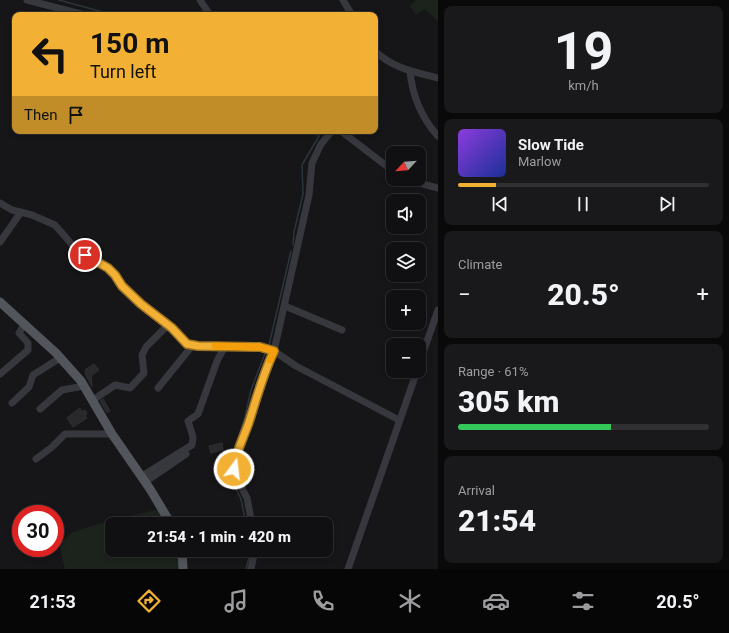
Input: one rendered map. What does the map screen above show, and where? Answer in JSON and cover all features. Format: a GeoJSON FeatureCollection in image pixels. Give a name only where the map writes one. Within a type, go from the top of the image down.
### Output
{"type":"FeatureCollection","features":[{"type":"Feature","properties":{"kind":"main road"},"geometry":{"type":"LineString","coordinates":[[2,307],[60,358],[84,386],[112,434],[167,517]]}},
{"type":"Feature","properties":{"kind":"main road"},"geometry":{"type":"LineString","coordinates":[[182,557],[183,569]]}},
{"type":"Feature","properties":{"kind":"street"},"geometry":{"type":"LineString","coordinates":[[27,0],[73,12]]}},
{"type":"Feature","properties":{"kind":"street"},"geometry":{"type":"LineString","coordinates":[[200,0],[208,12]]}},
{"type":"Feature","properties":{"kind":"street"},"geometry":{"type":"LineString","coordinates":[[343,0],[350,12]]}},
{"type":"Feature","properties":{"kind":"street"},"geometry":{"type":"LineString","coordinates":[[378,53],[396,66],[438,78]]}},
{"type":"Feature","properties":{"kind":"street"},"geometry":{"type":"LineString","coordinates":[[410,71],[412,86],[418,105],[424,118],[438,136]]}},
{"type":"Feature","properties":{"kind":"street"},"geometry":{"type":"LineString","coordinates":[[251,517],[247,498],[235,475],[235,461],[249,423],[259,384],[274,351],[309,195],[312,163],[321,144],[329,134]]}},
{"type":"Feature","properties":{"kind":"street"},"geometry":{"type":"LineString","coordinates":[[345,134],[386,166]]}},
{"type":"Feature","properties":{"kind":"street"},"geometry":{"type":"LineString","coordinates":[[426,185],[438,188]]}},
{"type":"Feature","properties":{"kind":"street"},"geometry":{"type":"LineString","coordinates":[[0,203],[12,210],[48,221],[55,225],[76,249],[108,268],[115,275],[122,286],[141,304],[168,325],[187,344],[192,346],[260,347],[274,351],[296,366],[399,420]]}},
{"type":"Feature","properties":{"kind":"street"},"geometry":{"type":"LineString","coordinates":[[0,242],[21,212]]}},
{"type":"Feature","properties":{"kind":"street"},"geometry":{"type":"LineString","coordinates":[[285,306],[342,330]]}},
{"type":"Feature","properties":{"kind":"street"},"geometry":{"type":"LineString","coordinates":[[426,344],[438,310]]}},
{"type":"Feature","properties":{"kind":"street"},"geometry":{"type":"LineString","coordinates":[[0,374],[28,350],[28,343],[19,333],[24,325]]}},
{"type":"Feature","properties":{"kind":"street"},"geometry":{"type":"LineString","coordinates":[[93,400],[115,385],[130,388],[136,384],[144,373],[142,355],[146,347],[168,325]]}},
{"type":"Feature","properties":{"kind":"street"},"geometry":{"type":"LineString","coordinates":[[158,388],[192,346]]}},
{"type":"Feature","properties":{"kind":"street"},"geometry":{"type":"LineString","coordinates":[[143,479],[192,445],[193,438],[188,421],[198,414],[225,346]]}},
{"type":"Feature","properties":{"kind":"street"},"geometry":{"type":"LineString","coordinates":[[12,403],[29,387],[33,375],[60,358]]}},
{"type":"Feature","properties":{"kind":"street"},"geometry":{"type":"LineString","coordinates":[[348,569],[414,378]]}},
{"type":"Feature","properties":{"kind":"street"},"geometry":{"type":"LineString","coordinates":[[40,409],[57,393],[84,386]]}},
{"type":"Feature","properties":{"kind":"street"},"geometry":{"type":"LineString","coordinates":[[36,459],[52,447],[65,434],[112,434]]}},
{"type":"Feature","properties":{"kind":"street"},"geometry":{"type":"LineString","coordinates":[[251,569],[254,557]]}},
{"type":"Feature","properties":{"kind":"shaded area"},"geometry":{"type":"Polygon","coordinates":[[[416,0],[438,0],[438,21],[424,9],[416,15],[410,6],[416,0]]]}},
{"type":"Feature","properties":{"kind":"shaded area"},"geometry":{"type":"Polygon","coordinates":[[[160,509],[164,517],[126,517],[160,509]]]}},
{"type":"Feature","properties":{"kind":"shaded area"},"geometry":{"type":"Polygon","coordinates":[[[105,522],[105,557],[179,557],[179,569],[65,569],[62,557],[64,557],[64,540],[73,532],[105,522]]]}},
{"type":"Feature","properties":{"kind":"building"},"geometry":{"type":"Polygon","coordinates":[[[94,364],[99,370],[91,376],[92,387],[85,373],[86,369],[94,364]]]}},
{"type":"Feature","properties":{"kind":"building"},"geometry":{"type":"Polygon","coordinates":[[[103,399],[110,411],[107,413],[100,401],[103,399]]]}},
{"type":"Feature","properties":{"kind":"building"},"geometry":{"type":"Polygon","coordinates":[[[80,408],[82,412],[85,410],[87,414],[85,416],[87,418],[73,427],[67,418],[80,408]]]}},
{"type":"Feature","properties":{"kind":"building"},"geometry":{"type":"Polygon","coordinates":[[[222,443],[223,450],[211,453],[209,446],[222,443]]]}},
{"type":"Feature","properties":{"kind":"waterway"},"geometry":{"type":"LineString","coordinates":[[59,0],[103,12]]}},
{"type":"Feature","properties":{"kind":"waterway"},"geometry":{"type":"LineString","coordinates":[[293,245],[294,232],[303,194],[302,165],[319,136],[317,134]]}},
{"type":"Feature","properties":{"kind":"waterway"},"geometry":{"type":"LineString","coordinates":[[269,345],[291,251]]}},
{"type":"Feature","properties":{"kind":"waterway"},"geometry":{"type":"LineString","coordinates":[[245,517],[241,499],[229,475],[228,469],[245,417],[251,390],[266,351]]}},
{"type":"Feature","properties":{"kind":"waterway"},"geometry":{"type":"LineString","coordinates":[[246,569],[249,557]]}},
{"type":"Feature","properties":{"kind":"slow traffic"},"geometry":{"type":"LineString","coordinates":[[215,346],[260,347],[270,349],[274,351],[270,360]]}},
{"type":"Feature","properties":{"kind":"route"},"geometry":{"type":"LineString","coordinates":[[85,255],[108,268],[115,275],[122,286],[141,304],[172,328],[187,344],[192,346],[260,347],[274,351],[259,384],[249,423],[235,461],[234,469]]}}]}
